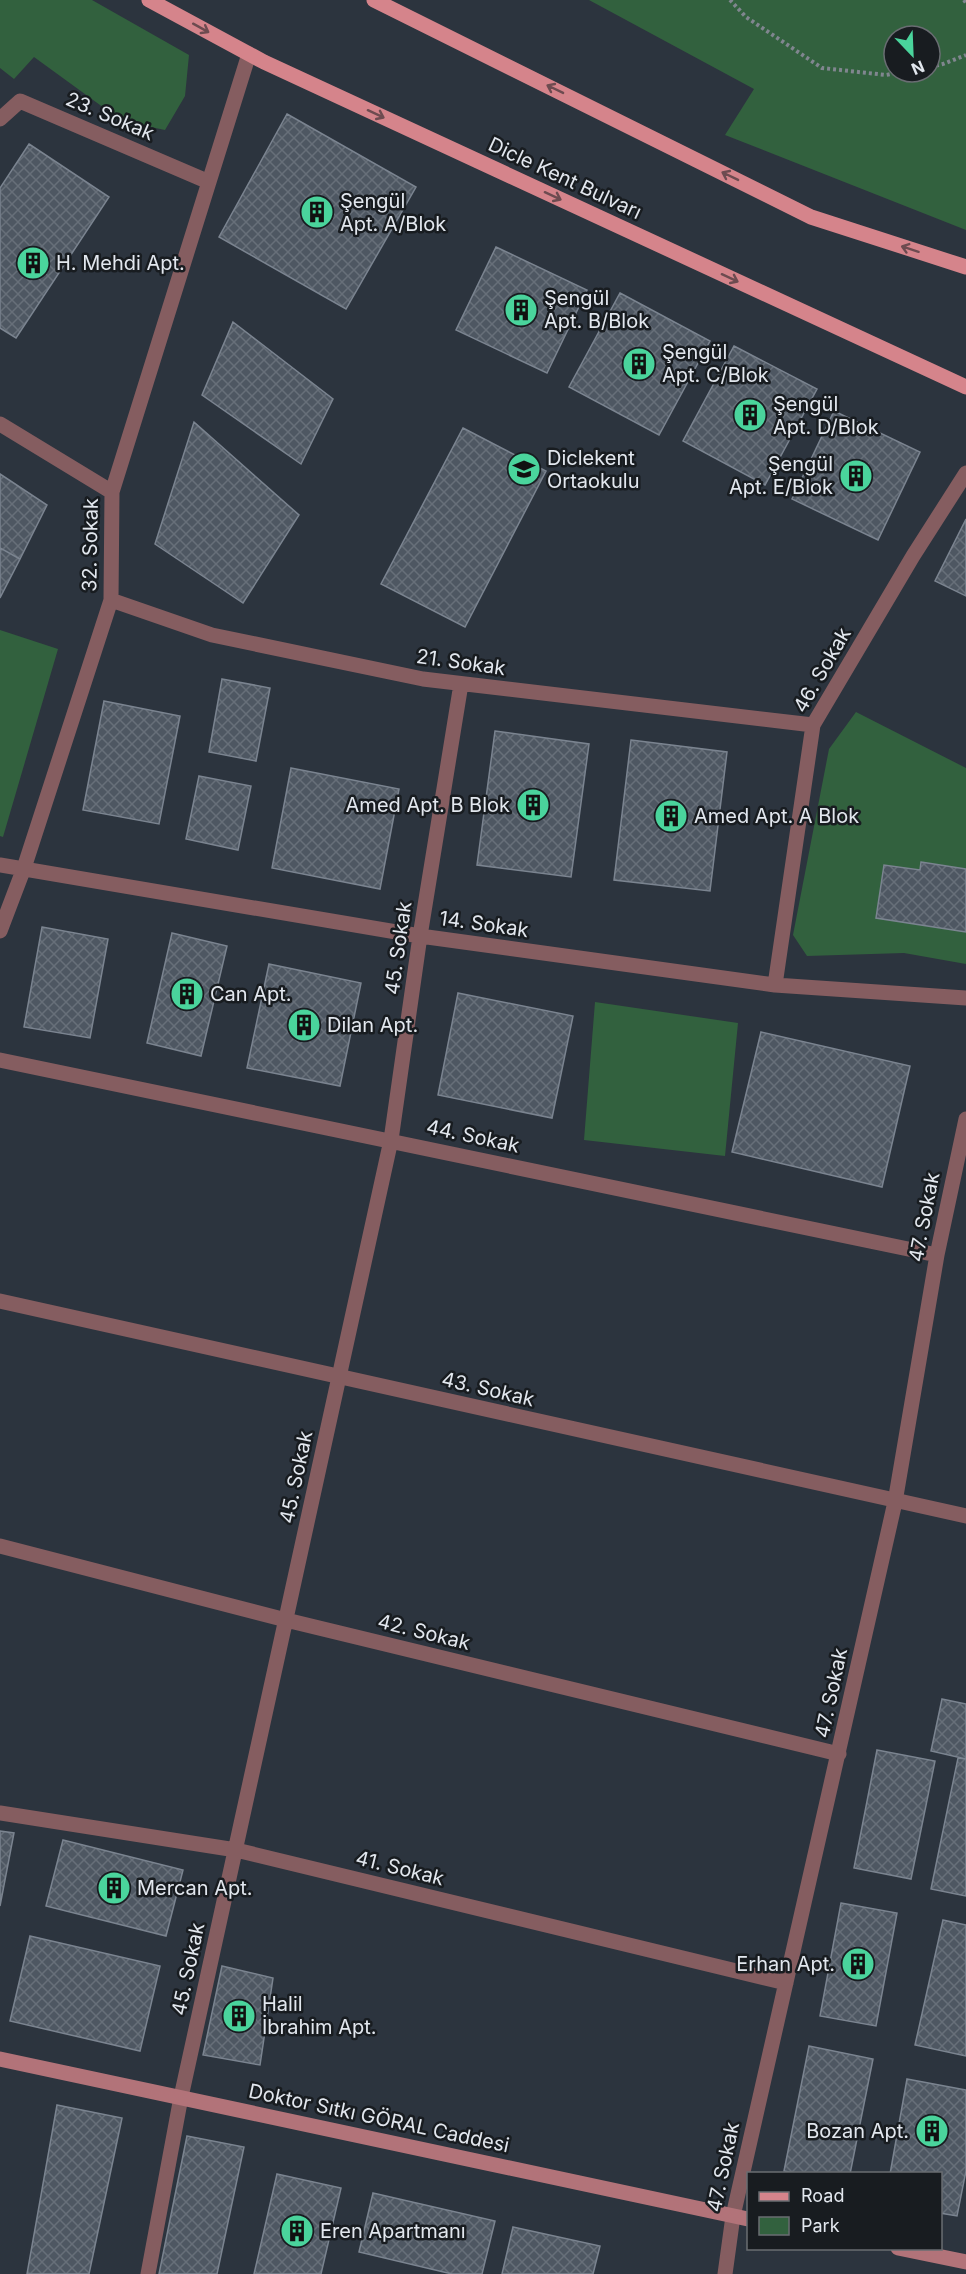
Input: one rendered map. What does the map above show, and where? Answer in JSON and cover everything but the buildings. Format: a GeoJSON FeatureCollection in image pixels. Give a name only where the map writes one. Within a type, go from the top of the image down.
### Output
{"type":"FeatureCollection","features":[{"type":"Feature","properties":{"kind":"main road","name":"Dicle Kent Bulvarı"},"geometry":{"type":"LineString","coordinates":[[149,0],[249,54],[966,387]]}},
{"type":"Feature","properties":{"kind":"main road"},"geometry":{"type":"LineString","coordinates":[[374,0],[811,217],[966,267]]}},
{"type":"Feature","properties":{"kind":"street","name":"32. Sokak"},"geometry":{"type":"LineString","coordinates":[[0,932],[24,868],[111,600],[112,492],[249,54]]}},
{"type":"Feature","properties":{"kind":"street","name":"23. Sokak"},"geometry":{"type":"LineString","coordinates":[[0,119],[20,101],[209,182]]}},
{"type":"Feature","properties":{"kind":"street"},"geometry":{"type":"LineString","coordinates":[[0,424],[112,492]]}},
{"type":"Feature","properties":{"kind":"street","name":"46. Sokak"},"geometry":{"type":"LineString","coordinates":[[775,985],[813,725],[913,556],[966,473]]}},
{"type":"Feature","properties":{"kind":"street","name":"21. Sokak"},"geometry":{"type":"LineString","coordinates":[[111,600],[212,635],[423,679],[813,725]]}},
{"type":"Feature","properties":{"kind":"street","name":"45. Sokak"},"geometry":{"type":"LineString","coordinates":[[148,2274],[182,2097],[391,1140],[420,936],[461,684]]}},
{"type":"Feature","properties":{"kind":"street","name":"14. Sokak"},"geometry":{"type":"LineString","coordinates":[[0,864],[420,936],[775,985],[966,998]]}},
{"type":"Feature","properties":{"kind":"street","name":"44. Sokak"},"geometry":{"type":"LineString","coordinates":[[0,1060],[937,1255]]}},
{"type":"Feature","properties":{"kind":"street","name":"47. Sokak"},"geometry":{"type":"LineString","coordinates":[[750,2172],[786,1983],[895,1502],[937,1255],[966,1119]]}},
{"type":"Feature","properties":{"kind":"street","name":"43. Sokak"},"geometry":{"type":"LineString","coordinates":[[0,1301],[966,1516]]}},
{"type":"Feature","properties":{"kind":"street","name":"42. Sokak"},"geometry":{"type":"LineString","coordinates":[[0,1546],[286,1620],[839,1754]]}},
{"type":"Feature","properties":{"kind":"street","name":"41. Sokak"},"geometry":{"type":"LineString","coordinates":[[0,1813],[236,1850],[786,1983]]}},
{"type":"Feature","properties":{"kind":"street","name":"Doktor Sıtkı GÖRAL Caddesi"},"geometry":{"type":"LineString","coordinates":[[0,2059],[741,2218]]}},
{"type":"Feature","properties":{"kind":"street","name":"47. Sokak"},"geometry":{"type":"LineString","coordinates":[[725,2274],[741,2218],[747,2187]]}},
{"type":"Feature","properties":{"kind":"street"},"geometry":{"type":"LineString","coordinates":[[908,2250],[966,2262]]}},
{"type":"Feature","properties":{"kind":"path"},"geometry":{"type":"LineString","coordinates":[[730,0],[746,17],[822,68],[882,75]]}},
{"type":"Feature","properties":{"kind":"path"},"geometry":{"type":"LineString","coordinates":[[942,64],[966,55]]}},
{"type":"Feature","properties":{"kind":"green space"},"geometry":{"type":"Polygon","coordinates":[[[0,0],[92,0],[189,55],[185,96],[165,130],[122,121],[34,57],[14,79],[0,68],[0,0]]]}},
{"type":"Feature","properties":{"kind":"green space"},"geometry":{"type":"Polygon","coordinates":[[[589,0],[966,0],[966,230],[725,135],[754,89],[589,0]]]}},
{"type":"Feature","properties":{"kind":"green space"},"geometry":{"type":"Polygon","coordinates":[[[0,630],[58,649],[3,837],[0,836],[0,630]]]}},
{"type":"Feature","properties":{"kind":"green space"},"geometry":{"type":"Polygon","coordinates":[[[856,712],[966,768],[966,964],[904,953],[807,956],[793,935],[829,749],[856,712]]]}},
{"type":"Feature","properties":{"kind":"green space"},"geometry":{"type":"Polygon","coordinates":[[[595,1002],[738,1023],[725,1156],[584,1140],[595,1002]]]}},
{"type":"Feature","properties":{"kind":"place","name":"Şengül Apt. A/Blok"},"geometry":{"type":"Point","coordinates":[317,212]}},
{"type":"Feature","properties":{"kind":"place","name":"H. Mehdi Apt."},"geometry":{"type":"Point","coordinates":[33,263]}},
{"type":"Feature","properties":{"kind":"place","name":"Şengül Apt. B/Blok"},"geometry":{"type":"Point","coordinates":[521,310]}},
{"type":"Feature","properties":{"kind":"place","name":"Şengül Apt. C/Blok"},"geometry":{"type":"Point","coordinates":[639,364]}},
{"type":"Feature","properties":{"kind":"place","name":"Şengül Apt. D/Blok"},"geometry":{"type":"Point","coordinates":[750,415]}},
{"type":"Feature","properties":{"kind":"place","name":"Diclekent Ortaokulu"},"geometry":{"type":"Point","coordinates":[524,469]}},
{"type":"Feature","properties":{"kind":"place","name":"Şengül Apt. E/Blok"},"geometry":{"type":"Point","coordinates":[856,476]}},
{"type":"Feature","properties":{"kind":"place","name":"Amed Apt. B Blok"},"geometry":{"type":"Point","coordinates":[533,805]}},
{"type":"Feature","properties":{"kind":"place","name":"Amed Apt. A Blok"},"geometry":{"type":"Point","coordinates":[671,816]}},
{"type":"Feature","properties":{"kind":"place","name":"Can Apt."},"geometry":{"type":"Point","coordinates":[187,994]}},
{"type":"Feature","properties":{"kind":"place","name":"Dilan Apt."},"geometry":{"type":"Point","coordinates":[304,1025]}},
{"type":"Feature","properties":{"kind":"place","name":"Mercan Apt."},"geometry":{"type":"Point","coordinates":[114,1888]}},
{"type":"Feature","properties":{"kind":"place","name":"Erhan Apt."},"geometry":{"type":"Point","coordinates":[858,1964]}},
{"type":"Feature","properties":{"kind":"place","name":"Halil İbrahim Apt."},"geometry":{"type":"Point","coordinates":[239,2016]}},
{"type":"Feature","properties":{"kind":"place","name":"Bozan Apt."},"geometry":{"type":"Point","coordinates":[932,2131]}},
{"type":"Feature","properties":{"kind":"place","name":"Eren Apartmanı"},"geometry":{"type":"Point","coordinates":[297,2231]}}]}
